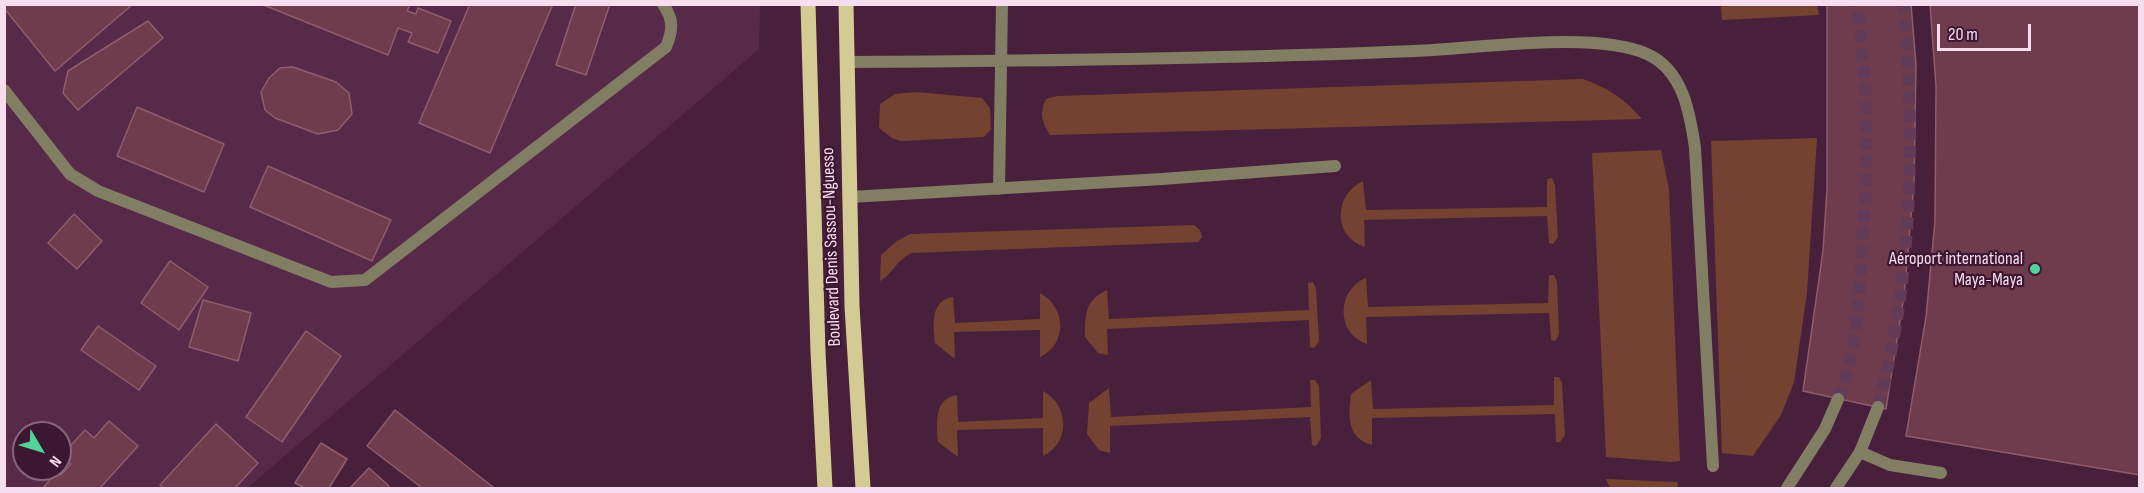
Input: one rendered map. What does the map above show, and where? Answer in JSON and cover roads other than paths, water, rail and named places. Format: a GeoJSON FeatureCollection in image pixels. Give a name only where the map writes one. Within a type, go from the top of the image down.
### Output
{"type":"FeatureCollection","features":[{"type":"Feature","properties":{"kind":"main road","name":"Boulevard Denis Sassou-Nguesso"},"geometry":{"type":"LineString","coordinates":[[807,4],[817,340],[825,489]]}},
{"type":"Feature","properties":{"kind":"main road","name":"Boulevard Denis Sassou-Nguesso"},"geometry":{"type":"LineString","coordinates":[[846,4],[852,306],[863,489]]}},
{"type":"Feature","properties":{"kind":"street"},"geometry":{"type":"LineString","coordinates":[[999,189],[1003,61],[1002,4]]}},
{"type":"Feature","properties":{"kind":"street"},"geometry":{"type":"LineString","coordinates":[[4,90],[70,174],[98,191],[330,282],[344,283],[365,280],[666,47],[673,30],[669,7]]}},
{"type":"Feature","properties":{"kind":"street"},"geometry":{"type":"LineString","coordinates":[[846,62],[1003,61],[1414,51],[1592,42],[1647,54],[1666,66],[1675,80],[1691,117],[1695,148],[1713,466]]}},
{"type":"Feature","properties":{"kind":"street"},"geometry":{"type":"LineString","coordinates":[[850,197],[999,189],[1335,165]]}},
{"type":"Feature","properties":{"kind":"street"},"geometry":{"type":"LineString","coordinates":[[1787,489],[1825,429],[1838,399]]}},
{"type":"Feature","properties":{"kind":"street"},"geometry":{"type":"LineString","coordinates":[[1836,489],[1860,452],[1878,407]]}},
{"type":"Feature","properties":{"kind":"street"},"geometry":{"type":"LineString","coordinates":[[1860,452],[1890,465],[1941,473]]}},
{"type":"Feature","properties":{"kind":"tunnel"},"geometry":{"type":"LineString","coordinates":[[1838,399],[1849,367],[1855,333],[1865,199],[1864,69],[1857,4]]}},
{"type":"Feature","properties":{"kind":"tunnel"},"geometry":{"type":"LineString","coordinates":[[1878,407],[1890,358],[1905,258],[1910,156],[1904,4]]}},
{"type":"Feature","properties":{"kind":"place","name":"Aéroport international Maya-Maya"},"geometry":{"type":"Point","coordinates":[2035,269]}}]}
